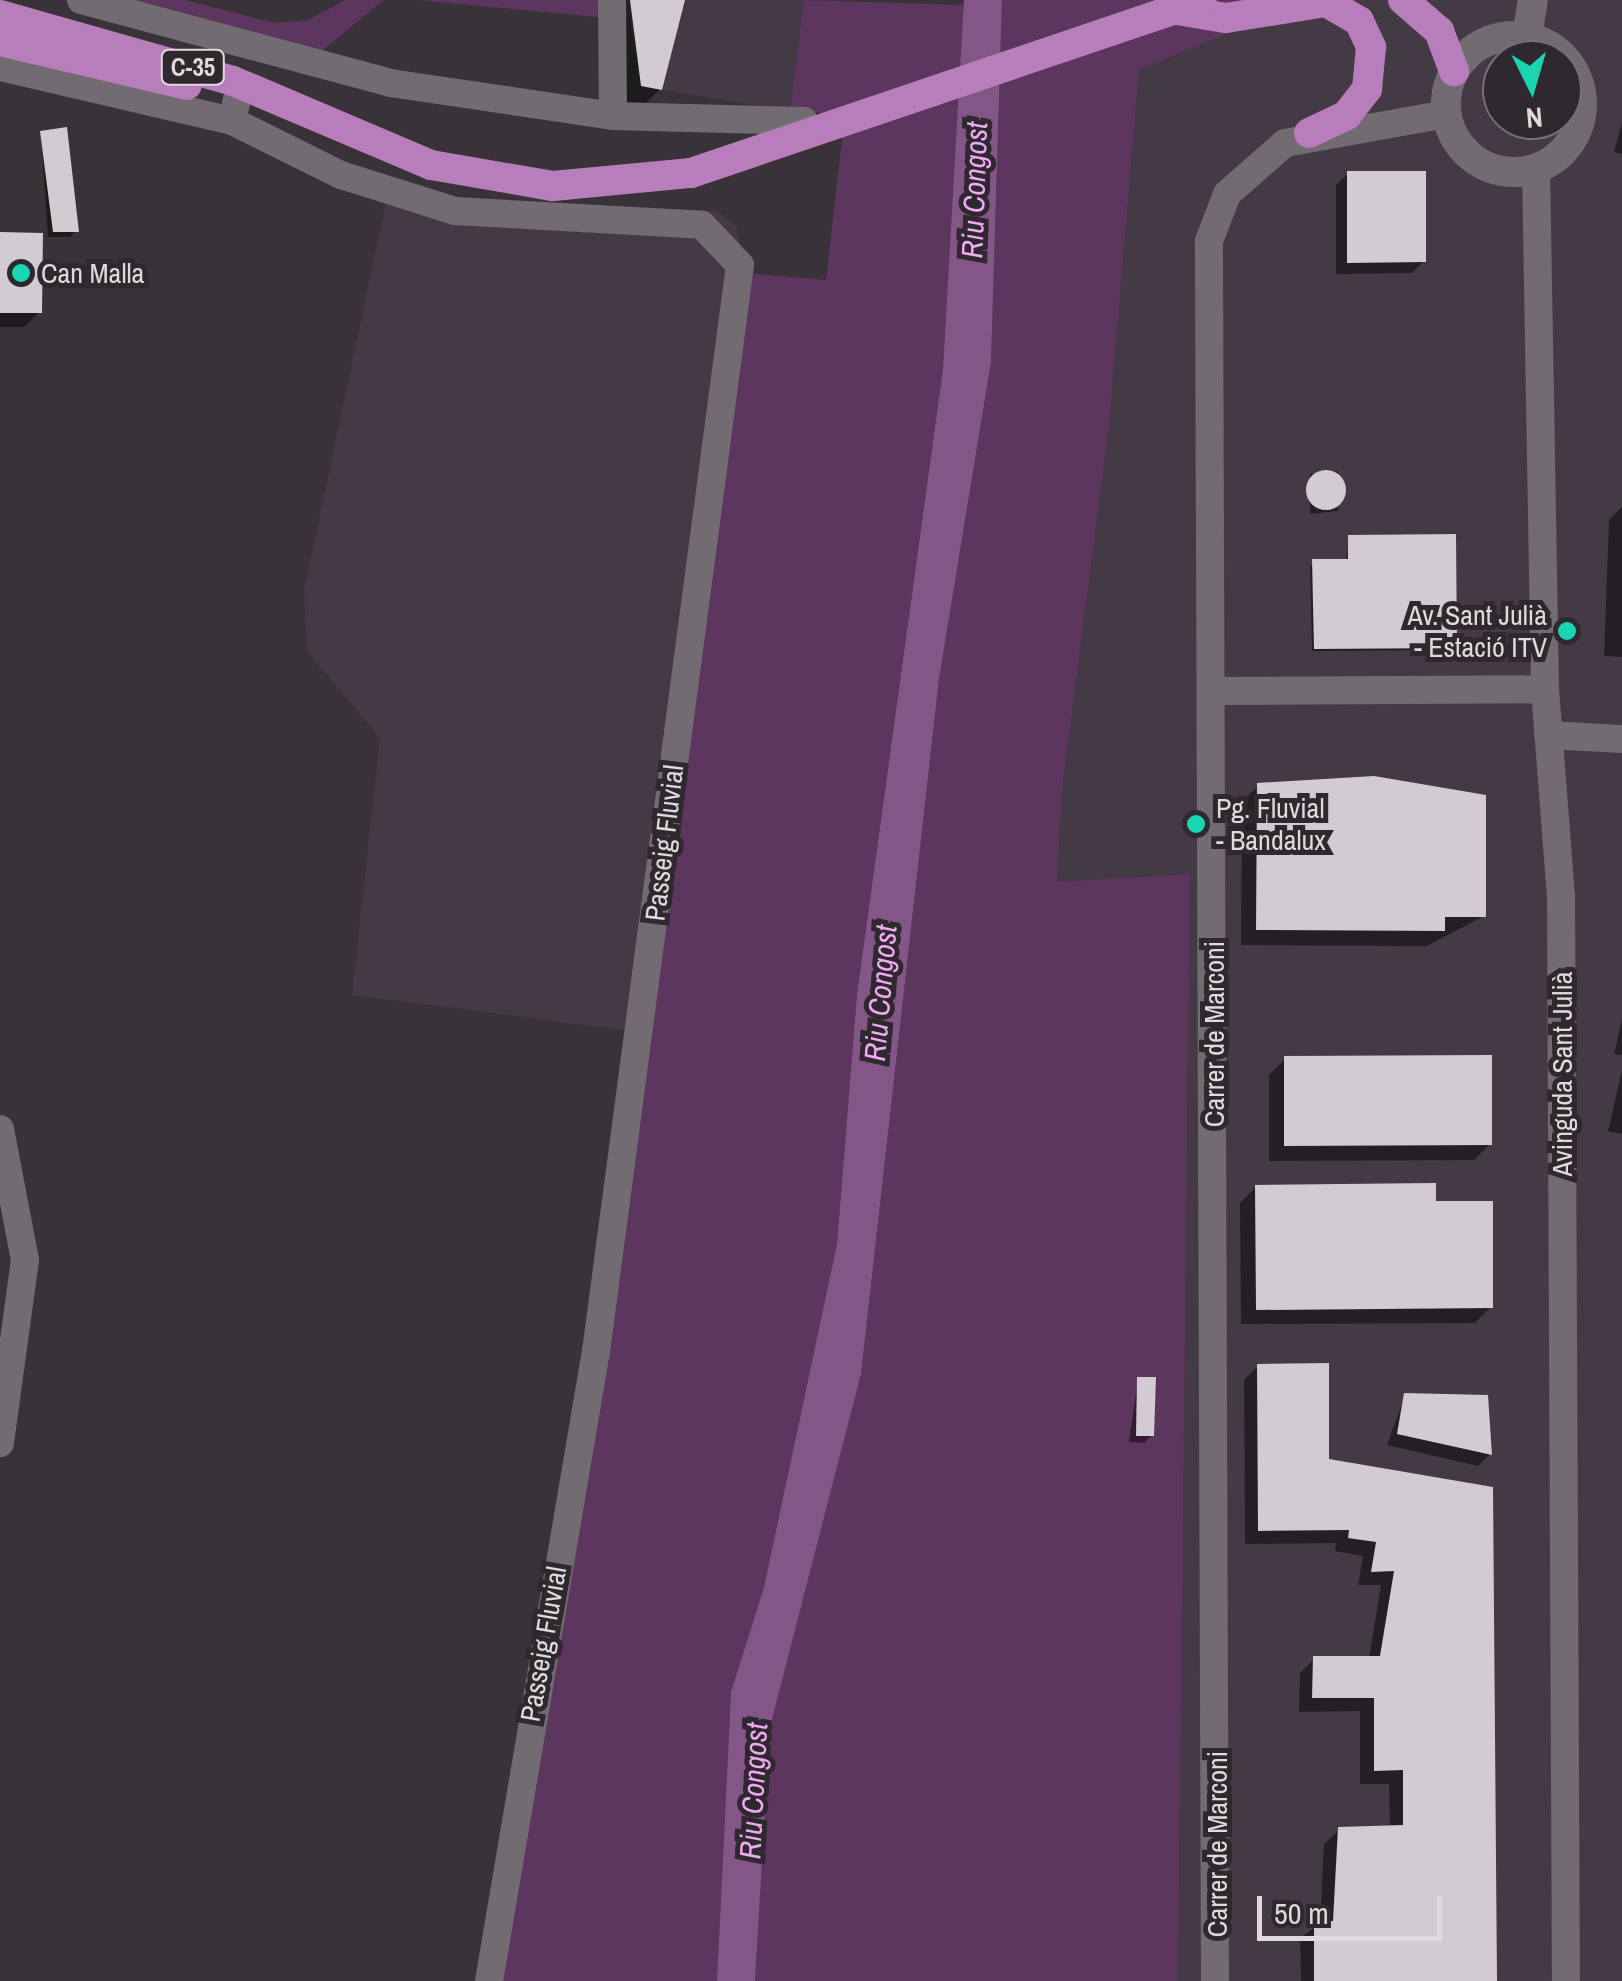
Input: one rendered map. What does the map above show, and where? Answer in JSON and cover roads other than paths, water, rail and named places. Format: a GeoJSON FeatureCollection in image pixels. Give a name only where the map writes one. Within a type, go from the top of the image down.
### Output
{"type":"FeatureCollection","features":[{"type":"Feature","properties":{"kind":"highway"},"geometry":{"type":"LineString","coordinates":[[0,0],[59,16],[94,38]]}},
{"type":"Feature","properties":{"kind":"highway"},"geometry":{"type":"LineString","coordinates":[[1403,0],[1439,31],[1454,72]]}},
{"type":"Feature","properties":{"kind":"highway"},"geometry":{"type":"LineString","coordinates":[[1194,2],[1226,18],[1271,2],[1326,2],[1368,32],[1372,74],[1360,105],[1309,133]]}},
{"type":"Feature","properties":{"kind":"highway","name":"C-35"},"geometry":{"type":"LineString","coordinates":[[3,46],[235,110],[378,144],[489,180],[553,186],[676,175],[758,153],[1194,2]]}},
{"type":"Feature","properties":{"kind":"highway","name":"C-35"},"geometry":{"type":"LineString","coordinates":[[0,15],[94,38],[336,120],[378,144]]}},
{"type":"Feature","properties":{"kind":"street"},"geometry":{"type":"LineString","coordinates":[[81,0],[330,72],[612,116],[804,121]]}},
{"type":"Feature","properties":{"kind":"street"},"geometry":{"type":"LineString","coordinates":[[612,0],[612,116]]}},
{"type":"Feature","properties":{"kind":"street"},"geometry":{"type":"LineString","coordinates":[[1527,37],[1534,0]]}},
{"type":"Feature","properties":{"kind":"street"},"geometry":{"type":"LineString","coordinates":[[1527,37],[1562,55],[1582,109],[1568,146],[1536,168],[1502,172],[1471,157],[1446,114],[1454,72],[1492,39],[1527,37]]}},
{"type":"Feature","properties":{"kind":"street","name":"Passeig Fluvial"},"geometry":{"type":"LineString","coordinates":[[235,110],[341,174],[455,210],[702,225],[740,265],[596,1351],[489,1981]]}},
{"type":"Feature","properties":{"kind":"street"},"geometry":{"type":"LineString","coordinates":[[1309,133],[1446,114]]}},
{"type":"Feature","properties":{"kind":"street","name":"Carrer de Marconi"},"geometry":{"type":"LineString","coordinates":[[1215,1981],[1214,691],[1209,241],[1244,173],[1309,133]]}},
{"type":"Feature","properties":{"kind":"street","name":"Avinguda Sant Julià"},"geometry":{"type":"LineString","coordinates":[[1536,168],[1546,688],[1561,895],[1566,1981]]}},
{"type":"Feature","properties":{"kind":"street"},"geometry":{"type":"LineString","coordinates":[[1214,691],[1546,688]]}},
{"type":"Feature","properties":{"kind":"street"},"geometry":{"type":"LineString","coordinates":[[1548,736],[1622,740]]}},
{"type":"Feature","properties":{"kind":"street"},"geometry":{"type":"LineString","coordinates":[[0,1129],[25,1260],[0,1443]]}},
{"type":"Feature","properties":{"kind":"water","name":"Riu Congost"},"geometry":{"type":"Polygon","coordinates":[[[964,0],[1002,0],[991,362],[939,679],[861,1374],[770,1727],[755,1981],[717,1981],[731,1692],[764,1587],[837,1244],[857,994],[943,369],[964,0]]]}},
{"type":"Feature","properties":{"kind":"place","name":"Can Malla"},"geometry":{"type":"Point","coordinates":[21,273]}},
{"type":"Feature","properties":{"kind":"place","name":"Av. Sant Julià - Estació ITV"},"geometry":{"type":"Point","coordinates":[1567,631]}},
{"type":"Feature","properties":{"kind":"place","name":"Pg. Fluvial - Bandalux"},"geometry":{"type":"Point","coordinates":[1196,824]}}]}
